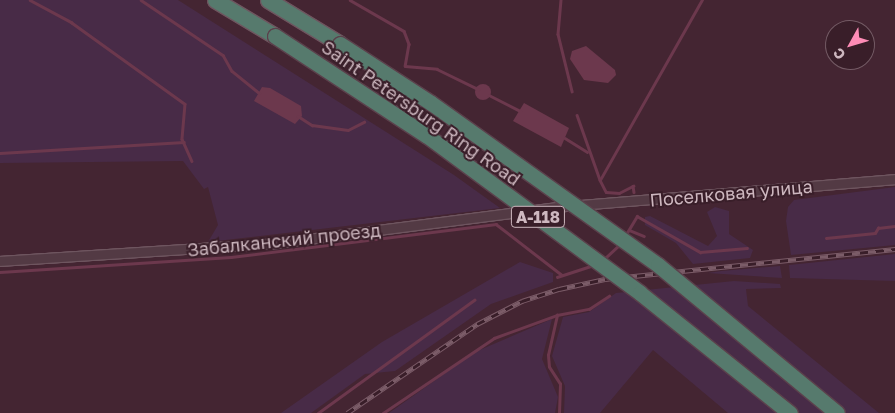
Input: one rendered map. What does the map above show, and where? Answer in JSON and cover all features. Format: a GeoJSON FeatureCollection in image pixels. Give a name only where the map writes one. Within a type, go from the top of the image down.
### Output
{"type":"FeatureCollection","features":[{"type":"Feature","properties":{"kind":"highway","name":"Saint Petersburg Ring Road"},"geometry":{"type":"LineString","coordinates":[[215,0],[275,36],[426,135],[640,292],[790,413]]}},
{"type":"Feature","properties":{"kind":"highway","name":"Saint Petersburg Ring Road"},"geometry":{"type":"LineString","coordinates":[[268,0],[431,103],[658,266],[837,413]]}},
{"type":"Feature","properties":{"kind":"street","name":"Поселковая улица"},"geometry":{"type":"LineString","coordinates":[[567,206],[895,179]]}},
{"type":"Feature","properties":{"kind":"street","name":"Забалканский проезд"},"geometry":{"type":"LineString","coordinates":[[0,261],[277,243],[567,206]]}},
{"type":"Feature","properties":{"kind":"shaded area"},"geometry":{"type":"Polygon","coordinates":[[[0,0],[178,0],[454,175],[500,208],[208,242],[218,225],[208,187],[204,189],[183,161],[0,163],[0,0]]]}},
{"type":"Feature","properties":{"kind":"shaded area"},"geometry":{"type":"Polygon","coordinates":[[[586,46],[615,70],[616,75],[608,83],[584,80],[570,59],[572,51],[586,46]]]}},
{"type":"Feature","properties":{"kind":"shaded area"},"geometry":{"type":"Polygon","coordinates":[[[480,84],[486,84],[491,89],[489,98],[480,100],[475,95],[475,89],[480,84]]]}},
{"type":"Feature","properties":{"kind":"shaded area"},"geometry":{"type":"Polygon","coordinates":[[[262,87],[270,88],[301,106],[302,116],[295,124],[254,101],[262,87]]]}},
{"type":"Feature","properties":{"kind":"shaded area"},"geometry":{"type":"Polygon","coordinates":[[[524,103],[569,128],[561,147],[513,121],[524,103]]]}},
{"type":"Feature","properties":{"kind":"shaded area"},"geometry":{"type":"Polygon","coordinates":[[[895,187],[895,245],[791,255],[786,221],[788,207],[794,200],[895,187]]]}},
{"type":"Feature","properties":{"kind":"shaded area"},"geometry":{"type":"Polygon","coordinates":[[[715,207],[729,211],[729,234],[753,250],[750,258],[693,264],[676,243],[645,225],[645,217],[650,216],[708,246],[717,236],[707,212],[715,207]]]}},
{"type":"Feature","properties":{"kind":"shaded area"},"geometry":{"type":"Polygon","coordinates":[[[895,254],[895,281],[790,278],[789,265],[895,254]]]}},
{"type":"Feature","properties":{"kind":"shaded area"},"geometry":{"type":"Polygon","coordinates":[[[520,262],[553,273],[553,282],[491,304],[395,371],[365,374],[311,413],[281,413],[382,342],[520,262]]]}},
{"type":"Feature","properties":{"kind":"shaded area"},"geometry":{"type":"Polygon","coordinates":[[[780,266],[782,278],[708,273],[721,271],[780,266]]]}},
{"type":"Feature","properties":{"kind":"shaded area"},"geometry":{"type":"Polygon","coordinates":[[[734,281],[780,284],[781,288],[746,289],[748,306],[879,413],[728,413],[653,350],[600,413],[564,413],[565,386],[552,356],[563,317],[589,312],[616,293],[734,281]]]}},
{"type":"Feature","properties":{"kind":"shaded area"},"geometry":{"type":"Polygon","coordinates":[[[552,319],[542,359],[558,397],[555,413],[389,413],[475,352],[552,319]]]}},
{"type":"Feature","properties":{"kind":"waterway"},"geometry":{"type":"LineString","coordinates":[[30,0],[71,22],[185,104],[182,139],[192,161]]}},
{"type":"Feature","properties":{"kind":"waterway"},"geometry":{"type":"LineString","coordinates":[[141,0],[223,55],[232,71],[259,93]]}},
{"type":"Feature","properties":{"kind":"waterway"},"geometry":{"type":"LineString","coordinates":[[350,0],[404,31],[409,44],[405,66],[437,69],[478,89]]}},
{"type":"Feature","properties":{"kind":"waterway"},"geometry":{"type":"LineString","coordinates":[[561,0],[558,34],[572,91]]}},
{"type":"Feature","properties":{"kind":"waterway"},"geometry":{"type":"LineString","coordinates":[[577,115],[600,180],[702,0]]}},
{"type":"Feature","properties":{"kind":"waterway"},"geometry":{"type":"LineString","coordinates":[[489,95],[520,111]]}},
{"type":"Feature","properties":{"kind":"waterway"},"geometry":{"type":"LineString","coordinates":[[298,116],[312,125],[348,130],[364,122]]}},
{"type":"Feature","properties":{"kind":"waterway"},"geometry":{"type":"LineString","coordinates":[[565,138],[587,152]]}},
{"type":"Feature","properties":{"kind":"waterway"},"geometry":{"type":"LineString","coordinates":[[0,153],[184,142]]}},
{"type":"Feature","properties":{"kind":"waterway"},"geometry":{"type":"LineString","coordinates":[[600,180],[606,192],[619,193],[633,186],[634,192]]}},
{"type":"Feature","properties":{"kind":"waterway"},"geometry":{"type":"LineString","coordinates":[[625,236],[637,216],[700,252],[747,248]]}},
{"type":"Feature","properties":{"kind":"waterway"},"geometry":{"type":"LineString","coordinates":[[0,272],[231,257],[496,224],[562,275]]}},
{"type":"Feature","properties":{"kind":"waterway"},"geometry":{"type":"LineString","coordinates":[[826,238],[875,233],[878,228],[895,226]]}},
{"type":"Feature","properties":{"kind":"waterway"},"geometry":{"type":"LineString","coordinates":[[629,230],[644,236]]}},
{"type":"Feature","properties":{"kind":"waterway"},"geometry":{"type":"LineString","coordinates":[[603,260],[619,245]]}},
{"type":"Feature","properties":{"kind":"waterway"},"geometry":{"type":"LineString","coordinates":[[557,277],[594,265]]}},
{"type":"Feature","properties":{"kind":"waterway"},"geometry":{"type":"LineString","coordinates":[[559,413],[560,384],[549,367],[548,355],[557,315],[589,309],[609,296]]}},
{"type":"Feature","properties":{"kind":"waterway"},"geometry":{"type":"LineString","coordinates":[[318,413],[474,300]]}},
{"type":"Feature","properties":{"kind":"waterway"},"geometry":{"type":"LineString","coordinates":[[383,413],[494,338],[557,315]]}},
{"type":"Feature","properties":{"kind":"railway"},"geometry":{"type":"LineString","coordinates":[[347,413],[477,324],[522,301],[559,289],[605,279],[895,249]]}}]}
